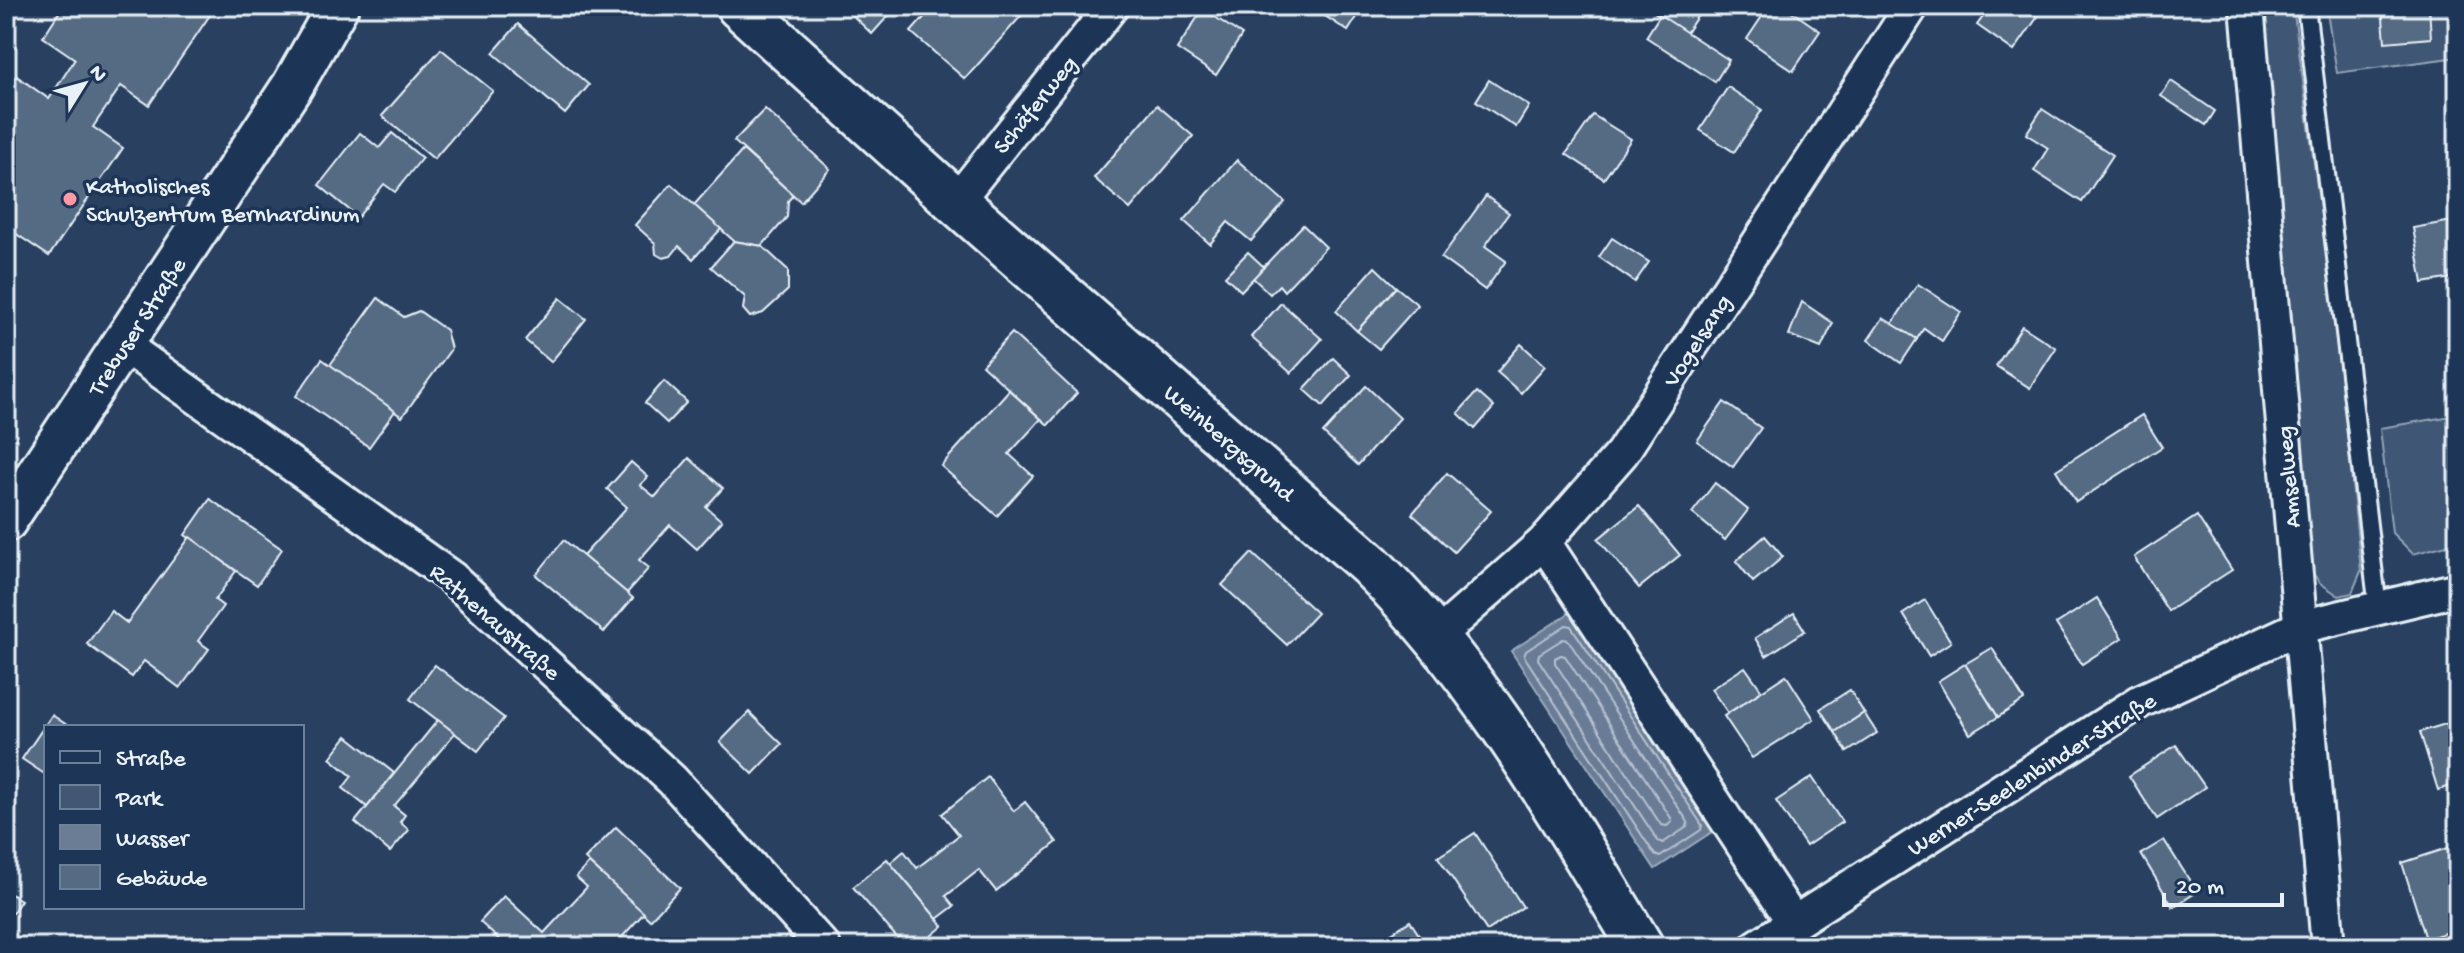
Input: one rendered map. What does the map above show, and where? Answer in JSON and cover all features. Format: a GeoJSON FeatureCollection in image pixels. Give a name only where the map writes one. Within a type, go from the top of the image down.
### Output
{"type":"FeatureCollection","features":[{"type":"Feature","properties":{"kind":"main road","name":"Weinbergsgrund"},"geometry":{"type":"LineString","coordinates":[[739,6],[956,202],[1370,565],[1436,637],[1475,686],[1551,801],[1641,947]]}},
{"type":"Feature","properties":{"kind":"street","name":"Trebuser Straße"},"geometry":{"type":"LineString","coordinates":[[6,521],[293,85],[338,6]]}},
{"type":"Feature","properties":{"kind":"street","name":"Schäferweg"},"geometry":{"type":"LineString","coordinates":[[956,202],[1112,6]]}},
{"type":"Feature","properties":{"kind":"street","name":"Vogelsang"},"geometry":{"type":"LineString","coordinates":[[1436,637],[1544,542],[1622,453],[1912,6]]}},
{"type":"Feature","properties":{"kind":"street","name":"Amselweg"},"geometry":{"type":"LineString","coordinates":[[2247,6],[2328,947]]}},
{"type":"Feature","properties":{"kind":"street","name":"Rathenaustraße"},"geometry":{"type":"LineString","coordinates":[[123,345],[452,578],[672,780],[824,947]]}},
{"type":"Feature","properties":{"kind":"street"},"geometry":{"type":"LineString","coordinates":[[1544,542],[1794,923]]}},
{"type":"Feature","properties":{"kind":"street","name":"Werner-Seelenbinder-Straße"},"geometry":{"type":"LineString","coordinates":[[1756,947],[2141,701],[2300,627],[2458,589]]}},
{"type":"Feature","properties":{"kind":"lane"},"geometry":{"type":"LineString","coordinates":[[2306,6],[2378,609]]}},
{"type":"Feature","properties":{"kind":"green space"},"geometry":{"type":"Polygon","coordinates":[[[2261,6],[2293,6],[2337,336],[2361,571],[2352,593],[2339,596],[2320,583],[2310,569],[2261,6]]]}},
{"type":"Feature","properties":{"kind":"green space"},"geometry":{"type":"Polygon","coordinates":[[[2326,6],[2458,6],[2458,57],[2337,73],[2326,6]]]}},
{"type":"Feature","properties":{"kind":"green space"},"geometry":{"type":"Polygon","coordinates":[[[2458,415],[2458,542],[2413,554],[2392,533],[2380,428],[2458,415]]]}},
{"type":"Feature","properties":{"kind":"water"},"geometry":{"type":"Polygon","coordinates":[[[1571,612],[1715,830],[1655,869],[1511,651],[1571,612]]]}},
{"type":"Feature","properties":{"kind":"building"},"geometry":{"type":"Polygon","coordinates":[[[63,6],[216,6],[149,105],[121,86],[93,127],[123,148],[49,256],[6,227],[6,88],[15,75],[49,99],[75,59],[43,37],[63,6]]]}},
{"type":"Feature","properties":{"kind":"building"},"geometry":{"type":"Polygon","coordinates":[[[856,6],[897,6],[872,34],[850,13],[856,6]]]}},
{"type":"Feature","properties":{"kind":"building"},"geometry":{"type":"Polygon","coordinates":[[[934,6],[1030,6],[965,79],[911,32],[934,6]]]}},
{"type":"Feature","properties":{"kind":"building"},"geometry":{"type":"Polygon","coordinates":[[[1319,6],[1364,6],[1348,31],[1316,10],[1319,6]]]}},
{"type":"Feature","properties":{"kind":"building"},"geometry":{"type":"Polygon","coordinates":[[[1657,6],[1704,6],[1686,33],[1654,12],[1657,6]]]}},
{"type":"Feature","properties":{"kind":"building"},"geometry":{"type":"Polygon","coordinates":[[[1769,6],[1784,6],[1820,31],[1793,71],[1747,39],[1769,6]]]}},
{"type":"Feature","properties":{"kind":"building"},"geometry":{"type":"Polygon","coordinates":[[[1991,6],[2032,6],[2041,12],[2014,51],[1977,25],[1991,6]]]}},
{"type":"Feature","properties":{"kind":"building"},"geometry":{"type":"Polygon","coordinates":[[[2382,6],[2429,6],[2431,38],[2385,42],[2382,6]]]}},
{"type":"Feature","properties":{"kind":"building"},"geometry":{"type":"Polygon","coordinates":[[[1203,9],[1242,35],[1216,75],[1177,49],[1203,9]]]}},
{"type":"Feature","properties":{"kind":"building"},"geometry":{"type":"Polygon","coordinates":[[[1660,15],[1729,60],[1715,82],[1646,37],[1660,15]]]}},
{"type":"Feature","properties":{"kind":"building"},"geometry":{"type":"Polygon","coordinates":[[[518,24],[589,85],[565,114],[493,53],[518,24]]]}},
{"type":"Feature","properties":{"kind":"building"},"geometry":{"type":"Polygon","coordinates":[[[441,49],[493,91],[434,159],[382,116],[441,49]]]}},
{"type":"Feature","properties":{"kind":"building"},"geometry":{"type":"Polygon","coordinates":[[[1489,80],[1529,106],[1516,127],[1476,101],[1489,80]]]}},
{"type":"Feature","properties":{"kind":"building"},"geometry":{"type":"Polygon","coordinates":[[[2171,81],[2215,111],[2206,125],[2161,96],[2171,81]]]}},
{"type":"Feature","properties":{"kind":"building"},"geometry":{"type":"Polygon","coordinates":[[[1728,87],[1762,110],[1734,152],[1700,130],[1728,87]]]}},
{"type":"Feature","properties":{"kind":"building"},"geometry":{"type":"Polygon","coordinates":[[[1157,105],[1193,136],[1130,209],[1094,178],[1157,105]]]}},
{"type":"Feature","properties":{"kind":"building"},"geometry":{"type":"Polygon","coordinates":[[[765,109],[830,169],[801,202],[734,141],[765,109]]]}},
{"type":"Feature","properties":{"kind":"building"},"geometry":{"type":"Polygon","coordinates":[[[2042,109],[2113,155],[2082,202],[2034,171],[2048,148],[2026,134],[2042,109]]]}},
{"type":"Feature","properties":{"kind":"building"},"geometry":{"type":"Polygon","coordinates":[[[1593,115],[1631,139],[1604,179],[1566,154],[1593,115]]]}},
{"type":"Feature","properties":{"kind":"building"},"geometry":{"type":"Polygon","coordinates":[[[360,133],[379,148],[392,133],[422,158],[395,192],[384,184],[358,217],[319,185],[360,133]]]}},
{"type":"Feature","properties":{"kind":"building"},"geometry":{"type":"Polygon","coordinates":[[[743,150],[793,195],[788,201],[787,217],[762,246],[734,241],[694,205],[743,150]]]}},
{"type":"Feature","properties":{"kind":"building"},"geometry":{"type":"Polygon","coordinates":[[[1237,160],[1285,202],[1251,241],[1228,222],[1210,244],[1184,221],[1237,160]]]}},
{"type":"Feature","properties":{"kind":"building"},"geometry":{"type":"Polygon","coordinates":[[[671,184],[721,229],[693,259],[679,246],[671,256],[663,258],[656,254],[655,243],[635,225],[671,184]]]}},
{"type":"Feature","properties":{"kind":"building"},"geometry":{"type":"Polygon","coordinates":[[[1486,196],[1509,213],[1485,246],[1506,261],[1485,290],[1441,258],[1486,196]]]}},
{"type":"Feature","properties":{"kind":"building"},"geometry":{"type":"Polygon","coordinates":[[[2458,220],[2458,277],[2423,283],[2413,228],[2458,220]]]}},
{"type":"Feature","properties":{"kind":"building"},"geometry":{"type":"Polygon","coordinates":[[[1303,225],[1326,247],[1284,291],[1279,285],[1270,294],[1253,278],[1303,225]]]}},
{"type":"Feature","properties":{"kind":"building"},"geometry":{"type":"Polygon","coordinates":[[[1612,238],[1649,262],[1635,282],[1599,257],[1612,238]]]}},
{"type":"Feature","properties":{"kind":"building"},"geometry":{"type":"Polygon","coordinates":[[[734,241],[762,246],[788,270],[788,290],[763,313],[750,317],[743,309],[745,297],[711,267],[734,241]]]}},
{"type":"Feature","properties":{"kind":"building"},"geometry":{"type":"Polygon","coordinates":[[[1248,252],[1264,267],[1241,291],[1225,276],[1248,252]]]}},
{"type":"Feature","properties":{"kind":"building"},"geometry":{"type":"Polygon","coordinates":[[[1375,267],[1396,287],[1357,331],[1336,311],[1375,267]]]}},
{"type":"Feature","properties":{"kind":"building"},"geometry":{"type":"Polygon","coordinates":[[[1918,284],[1961,312],[1942,341],[1924,328],[1917,339],[1892,324],[1918,284]]]}},
{"type":"Feature","properties":{"kind":"building"},"geometry":{"type":"Polygon","coordinates":[[[1396,287],[1418,305],[1379,349],[1357,331],[1396,287]]]}},
{"type":"Feature","properties":{"kind":"building"},"geometry":{"type":"Polygon","coordinates":[[[378,298],[404,317],[419,311],[446,330],[451,349],[402,417],[330,365],[378,298]]]}},
{"type":"Feature","properties":{"kind":"building"},"geometry":{"type":"Polygon","coordinates":[[[560,298],[586,319],[551,362],[525,340],[560,298]]]}},
{"type":"Feature","properties":{"kind":"building"},"geometry":{"type":"Polygon","coordinates":[[[1802,302],[1833,323],[1821,348],[1789,335],[1802,302]]]}},
{"type":"Feature","properties":{"kind":"building"},"geometry":{"type":"Polygon","coordinates":[[[1281,303],[1322,339],[1291,373],[1251,337],[1281,303]]]}},
{"type":"Feature","properties":{"kind":"building"},"geometry":{"type":"Polygon","coordinates":[[[1883,318],[1917,339],[1901,363],[1868,340],[1883,318]]]}},
{"type":"Feature","properties":{"kind":"building"},"geometry":{"type":"Polygon","coordinates":[[[2022,326],[2056,348],[2030,388],[1996,366],[2022,326]]]}},
{"type":"Feature","properties":{"kind":"building"},"geometry":{"type":"Polygon","coordinates":[[[1012,333],[1077,393],[1048,425],[982,365],[1012,333]]]}},
{"type":"Feature","properties":{"kind":"building"},"geometry":{"type":"Polygon","coordinates":[[[1521,344],[1545,366],[1521,393],[1497,372],[1521,344]]]}},
{"type":"Feature","properties":{"kind":"building"},"geometry":{"type":"Polygon","coordinates":[[[1333,358],[1351,375],[1323,406],[1304,389],[1333,358]]]}},
{"type":"Feature","properties":{"kind":"building"},"geometry":{"type":"Polygon","coordinates":[[[322,359],[395,411],[369,447],[296,396],[322,359]]]}},
{"type":"Feature","properties":{"kind":"building"},"geometry":{"type":"Polygon","coordinates":[[[664,381],[687,402],[667,423],[645,403],[664,381]]]}},
{"type":"Feature","properties":{"kind":"building"},"geometry":{"type":"Polygon","coordinates":[[[1366,386],[1400,418],[1358,465],[1323,433],[1366,386]]]}},
{"type":"Feature","properties":{"kind":"building"},"geometry":{"type":"Polygon","coordinates":[[[1009,390],[1041,419],[1009,454],[1033,476],[997,516],[941,466],[1009,390]]]}},
{"type":"Feature","properties":{"kind":"building"},"geometry":{"type":"Polygon","coordinates":[[[1477,392],[1494,407],[1475,429],[1458,413],[1477,392]]]}},
{"type":"Feature","properties":{"kind":"building"},"geometry":{"type":"Polygon","coordinates":[[[1724,402],[1761,428],[1733,467],[1697,441],[1724,402]]]}},
{"type":"Feature","properties":{"kind":"building"},"geometry":{"type":"Polygon","coordinates":[[[2142,415],[2162,447],[2076,502],[2056,470],[2142,415]]]}},
{"type":"Feature","properties":{"kind":"building"},"geometry":{"type":"Polygon","coordinates":[[[689,458],[723,488],[706,507],[722,521],[697,549],[670,525],[639,560],[649,568],[627,593],[583,556],[627,507],[607,489],[631,462],[648,477],[640,485],[655,497],[689,458]]]}},
{"type":"Feature","properties":{"kind":"building"},"geometry":{"type":"Polygon","coordinates":[[[1447,473],[1491,511],[1454,552],[1412,514],[1447,473]]]}},
{"type":"Feature","properties":{"kind":"building"},"geometry":{"type":"Polygon","coordinates":[[[1715,483],[1748,510],[1725,540],[1692,513],[1715,483]]]}},
{"type":"Feature","properties":{"kind":"building"},"geometry":{"type":"Polygon","coordinates":[[[210,499],[282,549],[257,585],[185,535],[210,499]]]}},
{"type":"Feature","properties":{"kind":"building"},"geometry":{"type":"Polygon","coordinates":[[[1639,506],[1680,555],[1639,588],[1598,539],[1639,506]]]}},
{"type":"Feature","properties":{"kind":"building"},"geometry":{"type":"Polygon","coordinates":[[[2197,516],[2232,570],[2168,611],[2134,557],[2197,516]]]}},
{"type":"Feature","properties":{"kind":"building"},"geometry":{"type":"Polygon","coordinates":[[[1765,536],[1783,557],[1753,582],[1736,561],[1765,536]]]}},
{"type":"Feature","properties":{"kind":"building"},"geometry":{"type":"Polygon","coordinates":[[[190,537],[236,571],[215,600],[223,606],[198,641],[209,649],[180,688],[144,661],[132,677],[87,644],[111,611],[127,623],[190,537]]]}},
{"type":"Feature","properties":{"kind":"building"},"geometry":{"type":"Polygon","coordinates":[[[564,540],[633,598],[604,632],[536,575],[564,540]]]}},
{"type":"Feature","properties":{"kind":"building"},"geometry":{"type":"Polygon","coordinates":[[[1252,553],[1317,613],[1287,645],[1222,585],[1252,553]]]}},
{"type":"Feature","properties":{"kind":"building"},"geometry":{"type":"Polygon","coordinates":[[[2097,598],[2122,638],[2082,664],[2056,624],[2097,598]]]}},
{"type":"Feature","properties":{"kind":"building"},"geometry":{"type":"Polygon","coordinates":[[[1925,600],[1951,642],[1929,656],[1903,614],[1925,600]]]}},
{"type":"Feature","properties":{"kind":"building"},"geometry":{"type":"Polygon","coordinates":[[[1794,613],[1805,631],[1766,656],[1755,638],[1794,613]]]}},
{"type":"Feature","properties":{"kind":"building"},"geometry":{"type":"Polygon","coordinates":[[[1992,648],[2024,700],[1998,717],[1965,664],[1992,648]]]}},
{"type":"Feature","properties":{"kind":"building"},"geometry":{"type":"Polygon","coordinates":[[[1965,664],[1998,717],[1970,734],[1938,681],[1965,664]]]}},
{"type":"Feature","properties":{"kind":"building"},"geometry":{"type":"Polygon","coordinates":[[[435,665],[504,718],[478,751],[410,699],[435,665]]]}},
{"type":"Feature","properties":{"kind":"building"},"geometry":{"type":"Polygon","coordinates":[[[1745,667],[1762,691],[1728,713],[1711,689],[1745,667]]]}},
{"type":"Feature","properties":{"kind":"building"},"geometry":{"type":"Polygon","coordinates":[[[1786,675],[1814,719],[1752,758],[1724,716],[1786,675]]]}},
{"type":"Feature","properties":{"kind":"building"},"geometry":{"type":"Polygon","coordinates":[[[1850,690],[1864,713],[1835,732],[1820,709],[1850,690]]]}},
{"type":"Feature","properties":{"kind":"building"},"geometry":{"type":"Polygon","coordinates":[[[749,712],[782,744],[753,774],[720,742],[749,712]]]}},
{"type":"Feature","properties":{"kind":"building"},"geometry":{"type":"Polygon","coordinates":[[[1864,713],[1877,733],[1847,752],[1835,732],[1864,713]]]}},
{"type":"Feature","properties":{"kind":"building"},"geometry":{"type":"Polygon","coordinates":[[[52,715],[67,725],[45,725],[52,715]]]}},
{"type":"Feature","properties":{"kind":"building"},"geometry":{"type":"Polygon","coordinates":[[[438,720],[455,733],[394,806],[405,815],[400,822],[409,830],[390,852],[355,822],[438,720]]]}},
{"type":"Feature","properties":{"kind":"building"},"geometry":{"type":"Polygon","coordinates":[[[2458,720],[2458,784],[2438,790],[2420,732],[2458,720]]]}},
{"type":"Feature","properties":{"kind":"building"},"geometry":{"type":"Polygon","coordinates":[[[44,727],[44,774],[22,759],[44,727]]]}},
{"type":"Feature","properties":{"kind":"building"},"geometry":{"type":"Polygon","coordinates":[[[347,736],[394,773],[367,807],[343,788],[352,776],[330,758],[347,736]]]}},
{"type":"Feature","properties":{"kind":"building"},"geometry":{"type":"Polygon","coordinates":[[[2176,745],[2205,787],[2157,819],[2129,776],[2176,745]]]}},
{"type":"Feature","properties":{"kind":"building"},"geometry":{"type":"Polygon","coordinates":[[[988,777],[1014,811],[1025,802],[1057,842],[996,891],[979,870],[946,896],[954,906],[937,919],[890,863],[904,851],[917,868],[959,835],[942,814],[988,777]]]}},
{"type":"Feature","properties":{"kind":"building"},"geometry":{"type":"Polygon","coordinates":[[[1812,777],[1842,822],[1806,846],[1776,801],[1812,777]]]}},
{"type":"Feature","properties":{"kind":"building"},"geometry":{"type":"Polygon","coordinates":[[[616,827],[680,888],[650,920],[585,859],[616,827]]]}},
{"type":"Feature","properties":{"kind":"building"},"geometry":{"type":"Polygon","coordinates":[[[1475,833],[1523,907],[1487,931],[1438,857],[1475,833]]]}},
{"type":"Feature","properties":{"kind":"building"},"geometry":{"type":"Polygon","coordinates":[[[2164,840],[2197,892],[2173,907],[2141,854],[2164,840]]]}},
{"type":"Feature","properties":{"kind":"building"},"geometry":{"type":"Polygon","coordinates":[[[2454,846],[2458,858],[2458,929],[2426,939],[2402,863],[2454,846]]]}},
{"type":"Feature","properties":{"kind":"building"},"geometry":{"type":"Polygon","coordinates":[[[887,859],[943,926],[918,947],[905,947],[853,887],[887,859]]]}},
{"type":"Feature","properties":{"kind":"building"},"geometry":{"type":"Polygon","coordinates":[[[589,863],[644,913],[613,947],[507,947],[480,922],[504,896],[544,933],[587,887],[576,877],[589,863]]]}},
{"type":"Feature","properties":{"kind":"building"},"geometry":{"type":"Polygon","coordinates":[[[6,891],[21,900],[6,923],[6,891]]]}},
{"type":"Feature","properties":{"kind":"building"},"geometry":{"type":"Polygon","coordinates":[[[1410,921],[1427,947],[1370,947],[1410,921]]]}},
{"type":"Feature","properties":{"kind":"building"},"geometry":{"type":"Polygon","coordinates":[[[2283,941],[2284,947],[2257,947],[2257,945],[2283,941]]]}},
{"type":"Feature","properties":{"kind":"place","name":"Katholisches Schulzentrum Bernhardinum"},"geometry":{"type":"Point","coordinates":[70,199]}}]}
